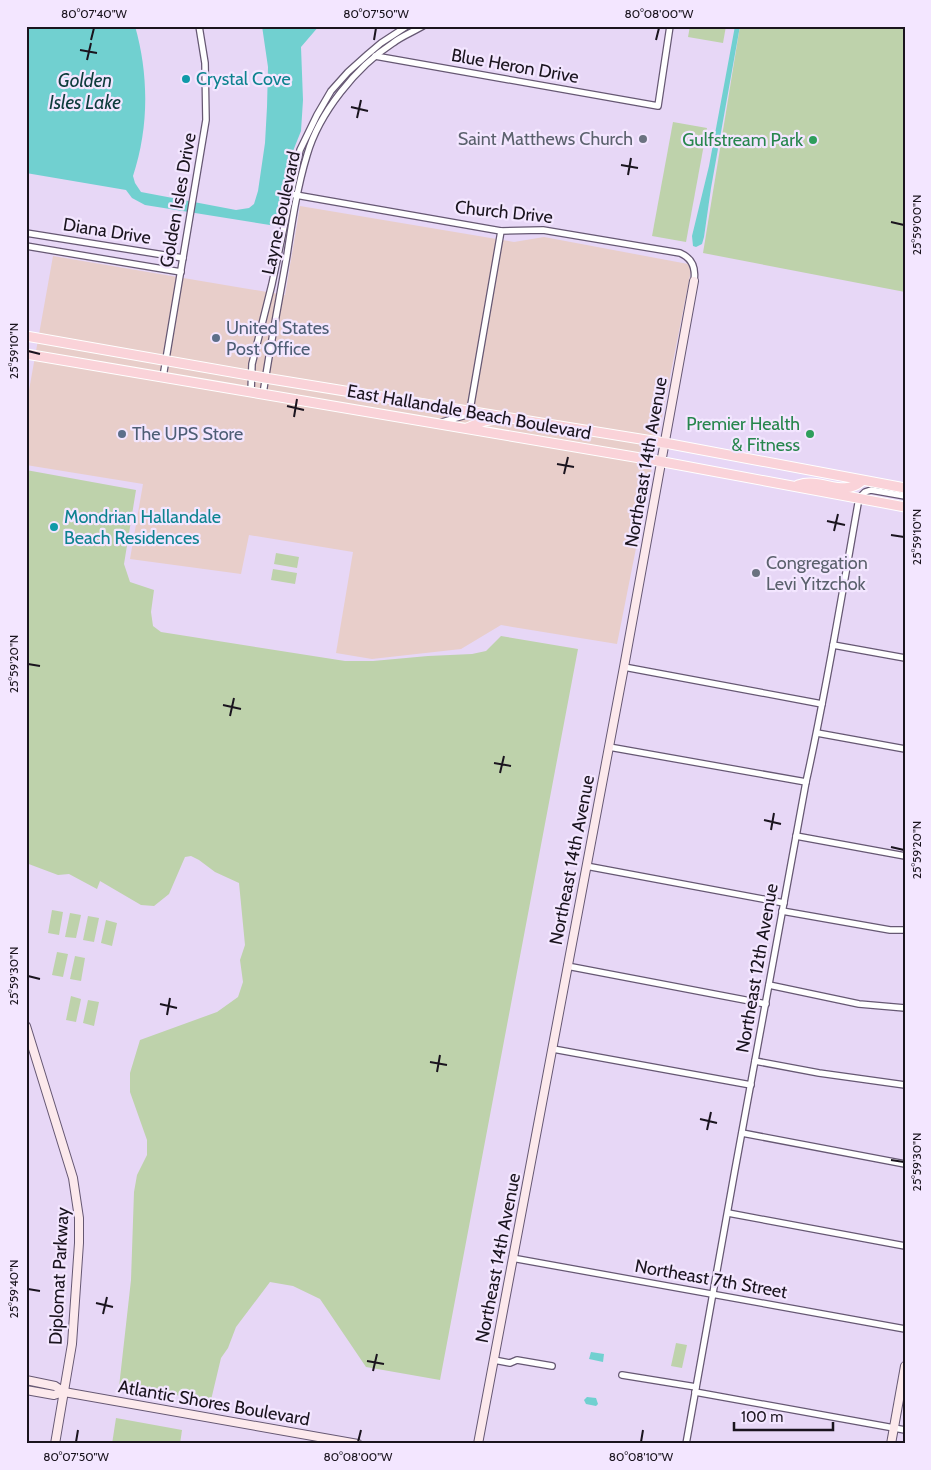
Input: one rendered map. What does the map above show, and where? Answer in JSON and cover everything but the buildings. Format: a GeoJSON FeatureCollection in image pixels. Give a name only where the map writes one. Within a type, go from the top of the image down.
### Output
{"type":"FeatureCollection","features":[{"type":"Feature","properties":{"kind":"main road","name":"East Hallandale Beach Boulevard"},"geometry":{"type":"LineString","coordinates":[[26,336],[265,378],[665,443],[905,488]]}},
{"type":"Feature","properties":{"kind":"main road","name":"East Hallandale Beach Boulevard"},"geometry":{"type":"LineString","coordinates":[[26,354],[661,461],[905,507]]}},
{"type":"Feature","properties":{"kind":"main road"},"geometry":{"type":"LineString","coordinates":[[468,428],[484,421],[509,417]]}},
{"type":"Feature","properties":{"kind":"main road"},"geometry":{"type":"LineString","coordinates":[[796,486],[810,482],[839,488],[852,488],[862,481]]}},
{"type":"Feature","properties":{"kind":"street","name":"Golden Isles Drive"},"geometry":{"type":"LineString","coordinates":[[163,377],[205,132],[207,106],[205,63],[199,26]]}},
{"type":"Feature","properties":{"kind":"street","name":"Layne Boulevard"},"geometry":{"type":"LineString","coordinates":[[263,394],[300,150],[332,90],[368,54],[407,26]]}},
{"type":"Feature","properties":{"kind":"street","name":"Layne Boulevard"},"geometry":{"type":"LineString","coordinates":[[251,392],[252,364],[294,195],[314,137],[325,116],[342,91],[376,56],[393,42],[423,26]]}},
{"type":"Feature","properties":{"kind":"street","name":"Blue Heron Drive"},"geometry":{"type":"LineString","coordinates":[[368,54],[658,106],[670,26]]}},
{"type":"Feature","properties":{"kind":"street"},"geometry":{"type":"LineString","coordinates":[[308,133],[314,137]]}},
{"type":"Feature","properties":{"kind":"street","name":"Church Drive"},"geometry":{"type":"LineString","coordinates":[[294,195],[501,231],[543,230],[680,253],[689,258],[692,263],[695,274],[694,281]]}},
{"type":"Feature","properties":{"kind":"street"},"geometry":{"type":"LineString","coordinates":[[436,423],[462,416],[470,410],[501,231]]}},
{"type":"Feature","properties":{"kind":"street","name":"Diana Drive"},"geometry":{"type":"LineString","coordinates":[[26,233],[183,258]]}},
{"type":"Feature","properties":{"kind":"street","name":"Diana Drive"},"geometry":{"type":"LineString","coordinates":[[26,246],[181,272]]}},
{"type":"Feature","properties":{"kind":"street","name":"Northeast 14th Avenue"},"geometry":{"type":"LineString","coordinates":[[478,1444],[624,667],[694,281]]}},
{"type":"Feature","properties":{"kind":"street"},"geometry":{"type":"LineString","coordinates":[[859,498],[865,492],[871,490],[905,496]]}},
{"type":"Feature","properties":{"kind":"street","name":"Northeast 12th Avenue"},"geometry":{"type":"LineString","coordinates":[[686,1444],[711,1294],[728,1213],[859,498]]}},
{"type":"Feature","properties":{"kind":"street"},"geometry":{"type":"LineString","coordinates":[[833,645],[905,658]]}},
{"type":"Feature","properties":{"kind":"street"},"geometry":{"type":"LineString","coordinates":[[624,667],[822,704]]}},
{"type":"Feature","properties":{"kind":"street"},"geometry":{"type":"LineString","coordinates":[[817,733],[905,750]]}},
{"type":"Feature","properties":{"kind":"street"},"geometry":{"type":"LineString","coordinates":[[609,747],[806,782]]}},
{"type":"Feature","properties":{"kind":"street"},"geometry":{"type":"LineString","coordinates":[[796,836],[905,856]]}},
{"type":"Feature","properties":{"kind":"street"},"geometry":{"type":"LineString","coordinates":[[586,866],[784,903]]}},
{"type":"Feature","properties":{"kind":"street"},"geometry":{"type":"LineString","coordinates":[[782,911],[890,930],[905,930]]}},
{"type":"Feature","properties":{"kind":"street"},"geometry":{"type":"LineString","coordinates":[[567,966],[766,1004]]}},
{"type":"Feature","properties":{"kind":"street"},"geometry":{"type":"LineString","coordinates":[[769,985],[859,1004],[905,1008]]}},
{"type":"Feature","properties":{"kind":"street","name":"Diplomat Parkway"},"geometry":{"type":"LineString","coordinates":[[26,1026],[59,1130],[78,1201],[79,1243],[72,1344],[55,1444]]}},
{"type":"Feature","properties":{"kind":"street"},"geometry":{"type":"LineString","coordinates":[[553,1049],[751,1085]]}},
{"type":"Feature","properties":{"kind":"street"},"geometry":{"type":"LineString","coordinates":[[755,1061],[819,1073],[905,1085]]}},
{"type":"Feature","properties":{"kind":"street"},"geometry":{"type":"LineString","coordinates":[[742,1133],[905,1164]]}},
{"type":"Feature","properties":{"kind":"street"},"geometry":{"type":"LineString","coordinates":[[728,1213],[905,1246]]}},
{"type":"Feature","properties":{"kind":"street","name":"Northeast 7th Street"},"geometry":{"type":"LineString","coordinates":[[512,1258],[905,1329]]}},
{"type":"Feature","properties":{"kind":"street"},"geometry":{"type":"LineString","coordinates":[[494,1360],[510,1363],[517,1360],[552,1366]]}},
{"type":"Feature","properties":{"kind":"street"},"geometry":{"type":"LineString","coordinates":[[891,1444],[905,1366]]}},
{"type":"Feature","properties":{"kind":"street"},"geometry":{"type":"LineString","coordinates":[[622,1376],[905,1430]]}},
{"type":"Feature","properties":{"kind":"street","name":"Atlantic Shores Boulevard"},"geometry":{"type":"LineString","coordinates":[[26,1380],[55,1386],[64,1392],[358,1444]]}},
{"type":"Feature","properties":{"kind":"street","name":"Atlantic Shores Boulevard"},"geometry":{"type":"LineString","coordinates":[[26,1390],[54,1395],[64,1392]]}},
{"type":"Feature","properties":{"kind":"shaded area"},"geometry":{"type":"Polygon","coordinates":[[[690,26],[726,26],[723,43],[688,37],[690,26]]]}},
{"type":"Feature","properties":{"kind":"shaded area","name":"Gulfstream Park"},"geometry":{"type":"Polygon","coordinates":[[[740,26],[905,26],[905,292],[703,253],[740,26]]]}},
{"type":"Feature","properties":{"kind":"shaded area"},"geometry":{"type":"Polygon","coordinates":[[[673,122],[707,128],[686,242],[652,236],[673,122]]]}},
{"type":"Feature","properties":{"kind":"shaded area"},"geometry":{"type":"Polygon","coordinates":[[[300,206],[514,242],[544,237],[688,264],[691,271],[617,644],[501,625],[461,649],[372,659],[336,653],[353,552],[249,535],[241,574],[130,559],[143,484],[26,465],[26,407],[53,256],[285,295],[300,206]]]}},
{"type":"Feature","properties":{"kind":"shaded area"},"geometry":{"type":"Polygon","coordinates":[[[26,470],[136,490],[124,564],[130,582],[154,590],[151,612],[153,626],[161,632],[345,661],[373,661],[472,654],[486,651],[501,636],[578,649],[440,1380],[366,1367],[320,1299],[293,1286],[270,1282],[236,1327],[228,1348],[221,1358],[211,1400],[119,1387],[131,1280],[134,1192],[137,1175],[147,1155],[147,1140],[130,1092],[130,1073],[140,1040],[217,1012],[238,997],[243,982],[240,960],[245,945],[239,883],[215,872],[191,856],[185,857],[169,894],[154,906],[141,905],[100,881],[97,889],[69,874],[58,875],[26,863],[26,470]]]}},
{"type":"Feature","properties":{"kind":"shaded area"},"geometry":{"type":"Polygon","coordinates":[[[276,553],[299,557],[297,568],[274,564],[276,553]]]}},
{"type":"Feature","properties":{"kind":"shaded area"},"geometry":{"type":"Polygon","coordinates":[[[273,569],[297,573],[295,584],[271,580],[273,569]]]}},
{"type":"Feature","properties":{"kind":"shaded area"},"geometry":{"type":"Polygon","coordinates":[[[52,910],[63,912],[59,935],[48,933],[52,910]]]}},
{"type":"Feature","properties":{"kind":"shaded area"},"geometry":{"type":"Polygon","coordinates":[[[70,913],[81,915],[76,938],[65,937],[70,913]]]}},
{"type":"Feature","properties":{"kind":"shaded area"},"geometry":{"type":"Polygon","coordinates":[[[88,916],[99,918],[94,942],[83,940],[88,916]]]}},
{"type":"Feature","properties":{"kind":"shaded area"},"geometry":{"type":"Polygon","coordinates":[[[106,920],[117,923],[112,946],[101,943],[106,920]]]}},
{"type":"Feature","properties":{"kind":"shaded area"},"geometry":{"type":"Polygon","coordinates":[[[57,952],[68,954],[63,977],[52,975],[57,952]]]}},
{"type":"Feature","properties":{"kind":"shaded area"},"geometry":{"type":"Polygon","coordinates":[[[75,956],[85,958],[81,981],[70,979],[75,956]]]}},
{"type":"Feature","properties":{"kind":"shaded area"},"geometry":{"type":"Polygon","coordinates":[[[71,996],[81,999],[76,1022],[66,1020],[71,996]]]}},
{"type":"Feature","properties":{"kind":"shaded area"},"geometry":{"type":"Polygon","coordinates":[[[88,1000],[99,1002],[94,1026],[83,1023],[88,1000]]]}},
{"type":"Feature","properties":{"kind":"shaded area"},"geometry":{"type":"Polygon","coordinates":[[[676,1343],[687,1345],[682,1368],[671,1366],[676,1343]]]}},
{"type":"Feature","properties":{"kind":"shaded area"},"geometry":{"type":"Polygon","coordinates":[[[116,1418],[182,1430],[180,1444],[112,1444],[116,1418]]]}},
{"type":"Feature","properties":{"kind":"water","name":"Golden Isles Lake"},"geometry":{"type":"Polygon","coordinates":[[[26,26],[135,26],[143,63],[145,101],[142,139],[133,176],[135,183],[141,192],[236,210],[249,208],[254,204],[258,191],[265,143],[268,67],[262,26],[319,26],[301,47],[303,100],[301,131],[289,161],[276,226],[145,205],[132,198],[126,190],[26,173],[26,26]]]}},
{"type":"Feature","properties":{"kind":"water"},"geometry":{"type":"Polygon","coordinates":[[[735,26],[740,26],[704,237],[702,244],[696,247],[693,246],[692,236],[709,166],[735,26]]]}},
{"type":"Feature","properties":{"kind":"water"},"geometry":{"type":"Polygon","coordinates":[[[591,1352],[604,1354],[603,1362],[589,1359],[591,1352]]]}},
{"type":"Feature","properties":{"kind":"water"},"geometry":{"type":"Polygon","coordinates":[[[587,1397],[596,1398],[598,1404],[596,1406],[586,1404],[584,1400],[587,1397]]]}},
{"type":"Feature","properties":{"kind":"place","name":"Crystal Cove"},"geometry":{"type":"Point","coordinates":[186,79]}},
{"type":"Feature","properties":{"kind":"place","name":"Saint Matthews Church"},"geometry":{"type":"Point","coordinates":[643,139]}},
{"type":"Feature","properties":{"kind":"place","name":"Gulfstream Park"},"geometry":{"type":"Point","coordinates":[813,140]}},
{"type":"Feature","properties":{"kind":"place","name":"United States Post Office"},"geometry":{"type":"Point","coordinates":[216,338]}},
{"type":"Feature","properties":{"kind":"place","name":"The UPS Store"},"geometry":{"type":"Point","coordinates":[122,434]}},
{"type":"Feature","properties":{"kind":"place","name":"Premier Health & Fitness"},"geometry":{"type":"Point","coordinates":[810,434]}},
{"type":"Feature","properties":{"kind":"place","name":"Mondrian Hallandale Beach Residences"},"geometry":{"type":"Point","coordinates":[54,527]}},
{"type":"Feature","properties":{"kind":"place","name":"Congregation Levi Yitzchok"},"geometry":{"type":"Point","coordinates":[756,573]}}]}
